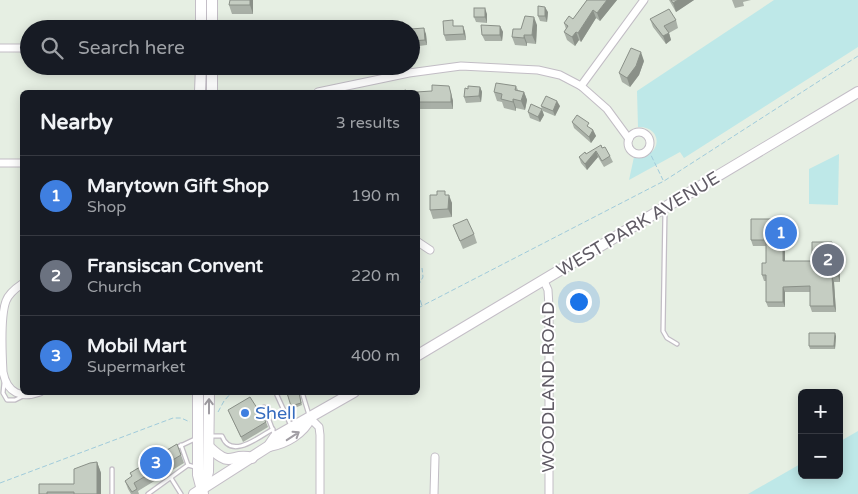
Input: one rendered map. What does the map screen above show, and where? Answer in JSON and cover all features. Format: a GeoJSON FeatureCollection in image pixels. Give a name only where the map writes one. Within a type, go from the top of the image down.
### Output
{"type":"FeatureCollection","features":[{"type":"Feature","properties":{"kind":"main road"},"geometry":{"type":"LineString","coordinates":[[201,0],[201,20]]}},
{"type":"Feature","properties":{"kind":"main road"},"geometry":{"type":"LineString","coordinates":[[212,0],[212,20]]}},
{"type":"Feature","properties":{"kind":"main road"},"geometry":{"type":"LineString","coordinates":[[200,90],[201,75]]}},
{"type":"Feature","properties":{"kind":"main road"},"geometry":{"type":"LineString","coordinates":[[212,75],[212,90]]}},
{"type":"Feature","properties":{"kind":"main road","name":"WEST PARK AVENUE"},"geometry":{"type":"LineString","coordinates":[[420,354],[858,92]]}},
{"type":"Feature","properties":{"kind":"main road"},"geometry":{"type":"LineString","coordinates":[[198,395],[198,439],[193,466],[200,492]]}},
{"type":"Feature","properties":{"kind":"main road"},"geometry":{"type":"LineString","coordinates":[[200,492],[208,472],[209,395]]}},
{"type":"Feature","properties":{"kind":"main road"},"geometry":{"type":"LineString","coordinates":[[200,492],[252,458],[272,437],[310,418],[349,395]]}},
{"type":"Feature","properties":{"kind":"main road"},"geometry":{"type":"LineString","coordinates":[[272,437],[281,444],[306,428],[310,418]]}},
{"type":"Feature","properties":{"kind":"main road"},"geometry":{"type":"LineString","coordinates":[[209,442],[220,458],[232,460],[244,456],[252,458]]}},
{"type":"Feature","properties":{"kind":"street"},"geometry":{"type":"LineString","coordinates":[[581,86],[644,0]]}},
{"type":"Feature","properties":{"kind":"street"},"geometry":{"type":"LineString","coordinates":[[0,48],[20,48]]}},
{"type":"Feature","properties":{"kind":"street"},"geometry":{"type":"LineString","coordinates":[[420,72],[474,66],[538,70],[560,76],[581,86],[606,109],[629,139],[629,146],[633,152],[639,154],[648,149],[649,138],[644,133],[634,134],[629,139]]}},
{"type":"Feature","properties":{"kind":"street"},"geometry":{"type":"LineString","coordinates":[[328,90],[399,75]]}},
{"type":"Feature","properties":{"kind":"street"},"geometry":{"type":"LineString","coordinates":[[0,163],[20,163]]}},
{"type":"Feature","properties":{"kind":"street"},"geometry":{"type":"LineString","coordinates":[[420,243],[430,250]]}},
{"type":"Feature","properties":{"kind":"street","name":"WOODLAND ROAD"},"geometry":{"type":"LineString","coordinates":[[544,281],[548,290],[549,306],[549,494]]}},
{"type":"Feature","properties":{"kind":"street"},"geometry":{"type":"LineString","coordinates":[[20,286],[5,301],[2,318],[3,372],[5,381],[20,395]]}},
{"type":"Feature","properties":{"kind":"street"},"geometry":{"type":"LineString","coordinates":[[21,395],[28,395]]}},
{"type":"Feature","properties":{"kind":"street"},"geometry":{"type":"LineString","coordinates":[[310,418],[319,427],[320,494]]}},
{"type":"Feature","properties":{"kind":"street"},"geometry":{"type":"LineString","coordinates":[[434,494],[435,456]]}},
{"type":"Feature","properties":{"kind":"lane"},"geometry":{"type":"LineString","coordinates":[[665,208],[663,331],[667,338],[677,344]]}},
{"type":"Feature","properties":{"kind":"lane"},"geometry":{"type":"LineString","coordinates":[[5,381],[3,393],[6,400],[15,400],[24,396]]}},
{"type":"Feature","properties":{"kind":"lane"},"geometry":{"type":"LineString","coordinates":[[276,395],[292,426]]}},
{"type":"Feature","properties":{"kind":"lane"},"geometry":{"type":"LineString","coordinates":[[303,395],[310,418]]}},
{"type":"Feature","properties":{"kind":"lane"},"geometry":{"type":"LineString","coordinates":[[209,442],[222,436],[224,441],[239,448],[272,437],[264,407]]}},
{"type":"Feature","properties":{"kind":"lane"},"geometry":{"type":"LineString","coordinates":[[173,449],[192,439],[198,439]]}},
{"type":"Feature","properties":{"kind":"lane"},"geometry":{"type":"LineString","coordinates":[[148,494],[193,466],[181,445]]}},
{"type":"Feature","properties":{"kind":"lane"},"geometry":{"type":"LineString","coordinates":[[112,469],[112,494]]}},
{"type":"Feature","properties":{"kind":"lane"},"geometry":{"type":"LineString","coordinates":[[171,478],[181,494]]}},
{"type":"Feature","properties":{"kind":"path"},"geometry":{"type":"LineString","coordinates":[[420,300],[422,306],[664,181],[858,56]]}},
{"type":"Feature","properties":{"kind":"path"},"geometry":{"type":"LineString","coordinates":[[648,149],[664,181]]}},
{"type":"Feature","properties":{"kind":"path"},"geometry":{"type":"LineString","coordinates":[[420,282],[422,268]]}},
{"type":"Feature","properties":{"kind":"path"},"geometry":{"type":"LineString","coordinates":[[217,414],[229,395]]}},
{"type":"Feature","properties":{"kind":"path"},"geometry":{"type":"LineString","coordinates":[[0,483],[173,418],[181,418],[192,424]]}},
{"type":"Feature","properties":{"kind":"shaded area"},"geometry":{"type":"Polygon","coordinates":[[[774,0],[858,0],[858,47],[684,158],[680,152],[629,180],[634,157],[651,153],[657,142],[652,132],[646,128],[638,127],[637,91],[774,0]]]}},
{"type":"Feature","properties":{"kind":"shaded area"},"geometry":{"type":"Polygon","coordinates":[[[839,154],[838,205],[809,204],[809,169],[839,154]]]}},
{"type":"Feature","properties":{"kind":"shaded area"},"geometry":{"type":"Polygon","coordinates":[[[858,431],[858,494],[748,494],[798,465],[798,479],[843,479],[843,440],[858,431]]]}},
{"type":"Feature","properties":{"kind":"building"},"geometry":{"type":"Polygon","coordinates":[[[230,0],[250,0],[250,5],[229,5],[230,0]]]}},
{"type":"Feature","properties":{"kind":"building"},"geometry":{"type":"Polygon","coordinates":[[[587,0],[607,0],[597,13],[593,10],[578,33],[576,32],[572,37],[564,32],[568,26],[564,23],[569,16],[573,19],[587,0]]]}},
{"type":"Feature","properties":{"kind":"building"},"geometry":{"type":"Polygon","coordinates":[[[538,6],[545,7],[545,16],[538,16],[538,6]]]}},
{"type":"Feature","properties":{"kind":"building"},"geometry":{"type":"Polygon","coordinates":[[[474,8],[485,8],[485,17],[474,17],[474,8]]]}},
{"type":"Feature","properties":{"kind":"building"},"geometry":{"type":"Polygon","coordinates":[[[669,9],[676,20],[664,26],[669,33],[663,36],[650,19],[669,9]]]}},
{"type":"Feature","properties":{"kind":"building"},"geometry":{"type":"Polygon","coordinates":[[[525,16],[534,17],[532,35],[524,35],[524,38],[512,37],[513,29],[521,29],[525,16]]]}},
{"type":"Feature","properties":{"kind":"building"},"geometry":{"type":"Polygon","coordinates":[[[453,20],[453,26],[463,26],[464,34],[444,35],[443,21],[453,20]]]}},
{"type":"Feature","properties":{"kind":"building"},"geometry":{"type":"Polygon","coordinates":[[[481,25],[500,26],[500,35],[482,35],[481,25]]]}},
{"type":"Feature","properties":{"kind":"building"},"geometry":{"type":"Polygon","coordinates":[[[420,28],[424,28],[425,40],[420,40],[420,28]]]}},
{"type":"Feature","properties":{"kind":"building"},"geometry":{"type":"Polygon","coordinates":[[[631,48],[641,52],[636,66],[627,78],[619,73],[631,48]]]}},
{"type":"Feature","properties":{"kind":"building"},"geometry":{"type":"Polygon","coordinates":[[[496,83],[516,86],[515,90],[524,92],[521,101],[513,99],[513,102],[501,99],[502,94],[494,92],[496,83]]]}},
{"type":"Feature","properties":{"kind":"building"},"geometry":{"type":"Polygon","coordinates":[[[432,85],[449,86],[451,102],[420,102],[420,92],[432,91],[432,85]]]}},
{"type":"Feature","properties":{"kind":"building"},"geometry":{"type":"Polygon","coordinates":[[[468,86],[480,87],[479,96],[464,97],[465,88],[468,89],[468,86]]]}},
{"type":"Feature","properties":{"kind":"building"},"geometry":{"type":"Polygon","coordinates":[[[546,96],[557,101],[553,111],[541,106],[546,96]]]}},
{"type":"Feature","properties":{"kind":"building"},"geometry":{"type":"Polygon","coordinates":[[[531,104],[542,109],[538,117],[528,112],[531,104]]]}},
{"type":"Feature","properties":{"kind":"building"},"geometry":{"type":"Polygon","coordinates":[[[577,115],[589,123],[587,126],[593,130],[589,137],[572,122],[577,115]]]}},
{"type":"Feature","properties":{"kind":"building"},"geometry":{"type":"Polygon","coordinates":[[[601,145],[602,148],[605,147],[610,156],[602,161],[596,151],[585,164],[579,157],[585,152],[586,154],[601,145]]]}},
{"type":"Feature","properties":{"kind":"building"},"geometry":{"type":"Polygon","coordinates":[[[437,191],[445,191],[445,195],[449,195],[448,209],[430,210],[430,195],[437,195],[437,191]]]}},
{"type":"Feature","properties":{"kind":"building"},"geometry":{"type":"Polygon","coordinates":[[[467,219],[474,234],[460,241],[453,225],[467,219]]]}},
{"type":"Feature","properties":{"kind":"building"},"geometry":{"type":"Polygon","coordinates":[[[751,219],[783,219],[783,261],[812,261],[812,242],[832,242],[832,262],[838,262],[838,276],[832,276],[834,306],[810,306],[810,286],[783,287],[783,302],[766,302],[766,275],[762,275],[762,263],[766,263],[766,240],[751,240],[751,219]]]}},
{"type":"Feature","properties":{"kind":"building"},"geometry":{"type":"Polygon","coordinates":[[[809,333],[835,333],[834,346],[809,346],[809,333]]]}},
{"type":"Feature","properties":{"kind":"building"},"geometry":{"type":"Polygon","coordinates":[[[288,395],[300,395],[301,403],[291,406],[288,395]]]}},
{"type":"Feature","properties":{"kind":"building"},"geometry":{"type":"Polygon","coordinates":[[[250,397],[266,422],[241,437],[228,410],[250,397]]]}},
{"type":"Feature","properties":{"kind":"building"},"geometry":{"type":"Polygon","coordinates":[[[177,444],[181,455],[134,483],[137,489],[132,492],[125,481],[132,476],[130,473],[150,461],[148,457],[155,453],[157,456],[177,444]]]}},
{"type":"Feature","properties":{"kind":"building"},"geometry":{"type":"Polygon","coordinates":[[[97,462],[97,494],[47,492],[47,494],[39,494],[39,484],[74,484],[74,469],[97,462]]]}},
{"type":"Feature","properties":{"kind":"place","name":"Marytown Gift Shop"},"geometry":{"type":"Point","coordinates":[781,233]}},
{"type":"Feature","properties":{"kind":"place","name":"Fransiscan Convent"},"geometry":{"type":"Point","coordinates":[828,260]}},
{"type":"Feature","properties":{"kind":"place","name":"Shell"},"geometry":{"type":"Point","coordinates":[245,413]}},
{"type":"Feature","properties":{"kind":"place","name":"Mobil Mart"},"geometry":{"type":"Point","coordinates":[156,463]}}]}
